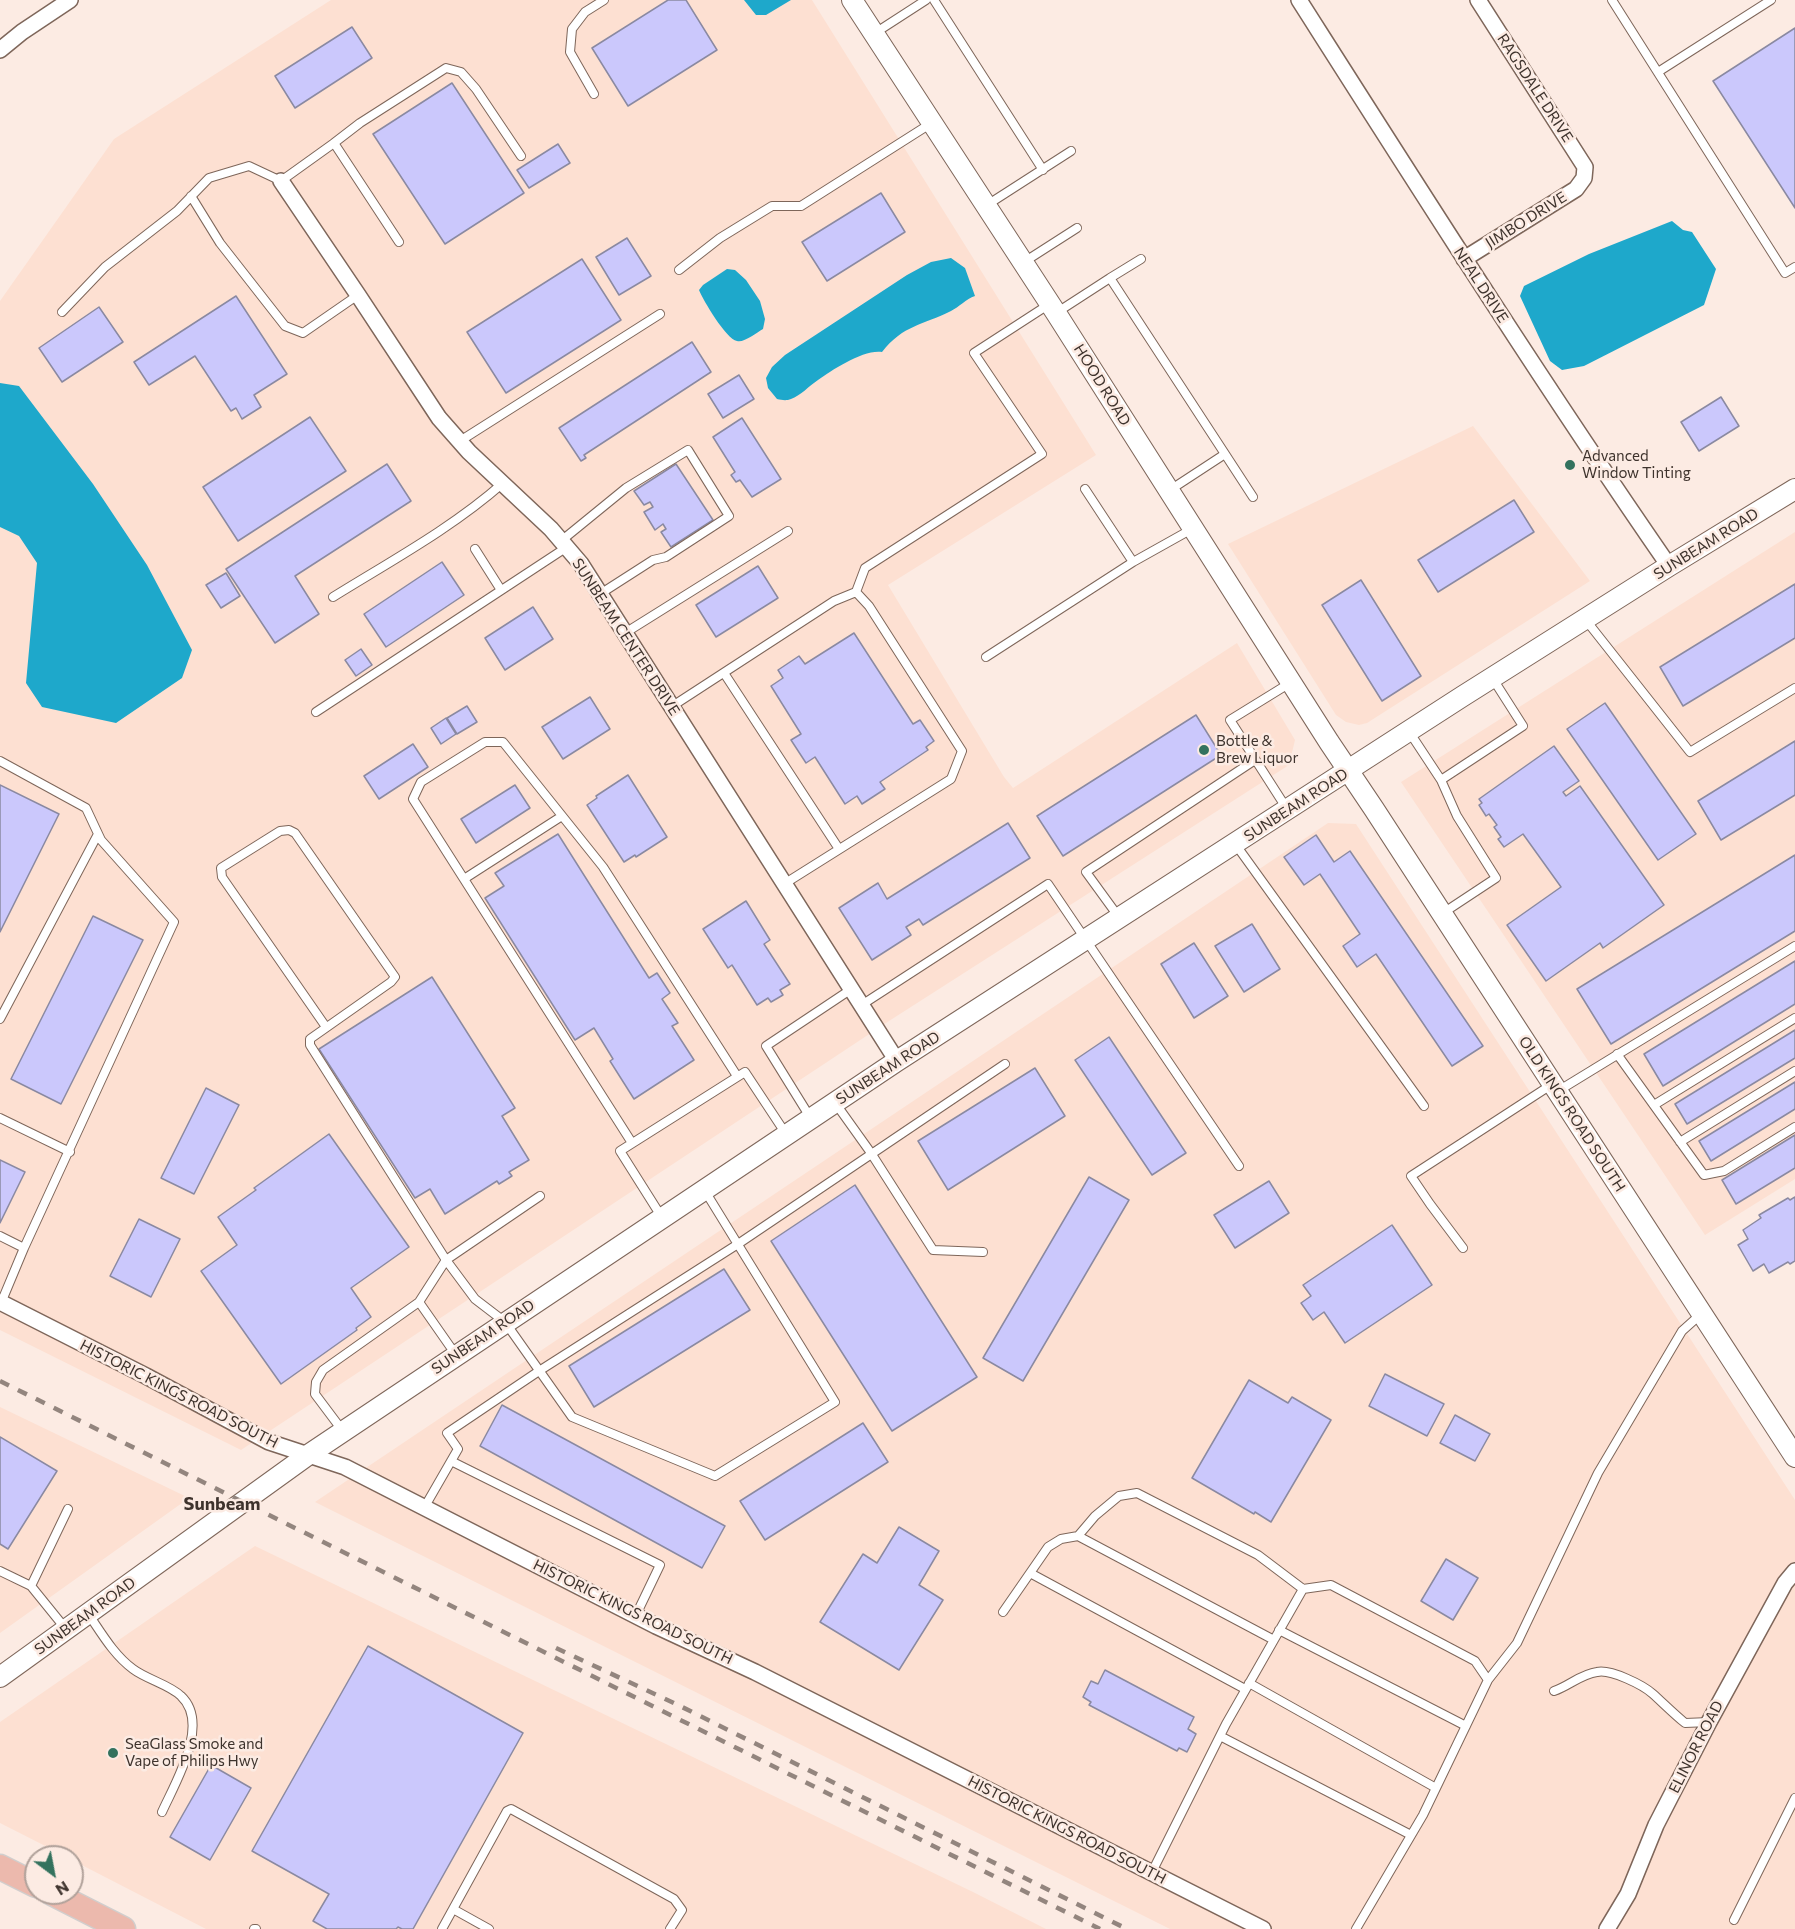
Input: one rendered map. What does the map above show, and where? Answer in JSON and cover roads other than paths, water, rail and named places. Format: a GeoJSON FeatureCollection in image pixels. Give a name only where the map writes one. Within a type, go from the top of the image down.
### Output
{"type":"FeatureCollection","features":[{"type":"Feature","properties":{"kind":"main road"},"geometry":{"type":"LineString","coordinates":[[0,1867],[24,1879]]}},
{"type":"Feature","properties":{"kind":"main road"},"geometry":{"type":"LineString","coordinates":[[76,1905],[123,1929]]}},
{"type":"Feature","properties":{"kind":"street"},"geometry":{"type":"LineString","coordinates":[[0,50],[22,32],[70,0]]}},
{"type":"Feature","properties":{"kind":"street","name":"HOOD ROAD"},"geometry":{"type":"LineString","coordinates":[[852,0],[1349,771]]}},
{"type":"Feature","properties":{"kind":"street","name":"NEAL DRIVE"},"geometry":{"type":"LineString","coordinates":[[1299,0],[1596,461],[1669,566]]}},
{"type":"Feature","properties":{"kind":"street","name":"RAGSDALE DRIVE"},"geometry":{"type":"LineString","coordinates":[[1478,0],[1585,167],[1584,178]]}},
{"type":"Feature","properties":{"kind":"street","name":"JIMBO DRIVE"},"geometry":{"type":"LineString","coordinates":[[1464,259],[1576,189],[1584,178]]}},
{"type":"Feature","properties":{"kind":"street","name":"SUNBEAM CENTER DRIVE"},"geometry":{"type":"LineString","coordinates":[[281,181],[433,410],[460,441],[535,513],[581,564],[897,1061]]}},
{"type":"Feature","properties":{"kind":"street","name":"SUNBEAM ROAD"},"geometry":{"type":"LineString","coordinates":[[0,1677],[308,1455],[835,1102],[1492,678],[1795,489]]}},
{"type":"Feature","properties":{"kind":"street","name":"OLD KINGS ROAD SOUTH"},"geometry":{"type":"LineString","coordinates":[[1349,771],[1795,1457]]}},
{"type":"Feature","properties":{"kind":"street","name":"HISTORIC KINGS ROAD SOUTH"},"geometry":{"type":"LineString","coordinates":[[0,1302],[146,1376],[268,1442],[345,1467],[636,1616],[755,1672],[1263,1929]]}},
{"type":"Feature","properties":{"kind":"street","name":"ELINOR ROAD"},"geometry":{"type":"LineString","coordinates":[[1608,1929],[1628,1894],[1656,1825],[1709,1722],[1785,1583],[1795,1571]]}},
{"type":"Feature","properties":{"kind":"lane"},"geometry":{"type":"LineString","coordinates":[[594,93],[570,52],[572,29],[585,12],[604,0]]}},
{"type":"Feature","properties":{"kind":"lane"},"geometry":{"type":"LineString","coordinates":[[874,34],[926,0]]}},
{"type":"Feature","properties":{"kind":"lane"},"geometry":{"type":"LineString","coordinates":[[934,0],[1042,170]]}},
{"type":"Feature","properties":{"kind":"lane"},"geometry":{"type":"LineString","coordinates":[[1612,0],[1785,273],[1795,267]]}},
{"type":"Feature","properties":{"kind":"lane"},"geometry":{"type":"LineString","coordinates":[[1658,72],[1771,0]]}},
{"type":"Feature","properties":{"kind":"lane"},"geometry":{"type":"LineString","coordinates":[[62,312],[105,267],[177,212],[209,178],[249,166],[281,181],[360,123],[446,68],[461,72],[476,89],[521,156]]}},
{"type":"Feature","properties":{"kind":"lane"},"geometry":{"type":"LineString","coordinates":[[679,270],[720,238],[772,206],[801,206],[931,123]]}},
{"type":"Feature","properties":{"kind":"lane"},"geometry":{"type":"LineString","coordinates":[[334,143],[399,242]]}},
{"type":"Feature","properties":{"kind":"lane"},"geometry":{"type":"LineString","coordinates":[[986,206],[1071,151]]}},
{"type":"Feature","properties":{"kind":"lane"},"geometry":{"type":"LineString","coordinates":[[191,196],[220,243],[285,326],[303,333],[358,295]]}},
{"type":"Feature","properties":{"kind":"lane"},"geometry":{"type":"LineString","coordinates":[[1023,263],[1077,228]]}},
{"type":"Feature","properties":{"kind":"lane"},"geometry":{"type":"LineString","coordinates":[[671,706],[834,601],[856,592],[865,568],[1041,454],[974,353],[1141,259]]}},
{"type":"Feature","properties":{"kind":"lane"},"geometry":{"type":"LineString","coordinates":[[1110,278],[1252,497]]}},
{"type":"Feature","properties":{"kind":"lane"},"geometry":{"type":"LineString","coordinates":[[460,441],[660,314]]}},
{"type":"Feature","properties":{"kind":"lane"},"geometry":{"type":"LineString","coordinates":[[316,712],[501,590],[564,544],[626,488],[688,450],[729,516],[666,557],[653,560],[600,594]]}},
{"type":"Feature","properties":{"kind":"lane"},"geometry":{"type":"LineString","coordinates":[[1169,490],[1225,454]]}},
{"type":"Feature","properties":{"kind":"lane"},"geometry":{"type":"LineString","coordinates":[[333,597],[457,520],[503,483]]}},
{"type":"Feature","properties":{"kind":"lane"},"geometry":{"type":"LineString","coordinates":[[1085,489],[1132,562]]}},
{"type":"Feature","properties":{"kind":"lane"},"geometry":{"type":"LineString","coordinates":[[986,657],[1132,562],[1193,528]]}},
{"type":"Feature","properties":{"kind":"lane"},"geometry":{"type":"LineString","coordinates":[[625,633],[788,531]]}},
{"type":"Feature","properties":{"kind":"lane"},"geometry":{"type":"LineString","coordinates":[[475,549],[501,590]]}},
{"type":"Feature","properties":{"kind":"lane"},"geometry":{"type":"LineString","coordinates":[[784,884],[951,779],[962,751],[869,606],[856,592]]}},
{"type":"Feature","properties":{"kind":"lane"},"geometry":{"type":"LineString","coordinates":[[1585,619],[1690,752],[1795,688]]}},
{"type":"Feature","properties":{"kind":"lane"},"geometry":{"type":"LineString","coordinates":[[724,672],[839,849]]}},
{"type":"Feature","properties":{"kind":"lane"},"geometry":{"type":"LineString","coordinates":[[1441,780],[1523,726],[1492,678]]}},
{"type":"Feature","properties":{"kind":"lane"},"geometry":{"type":"LineString","coordinates":[[1288,810],[1230,720],[1291,682]]}},
{"type":"Feature","properties":{"kind":"lane"},"geometry":{"type":"LineString","coordinates":[[1409,731],[1441,780],[1457,816],[1496,878],[1443,913]]}},
{"type":"Feature","properties":{"kind":"lane"},"geometry":{"type":"LineString","coordinates":[[632,1143],[413,799],[421,782],[485,742],[503,742],[603,867],[737,1076]]}},
{"type":"Feature","properties":{"kind":"lane"},"geometry":{"type":"LineString","coordinates":[[1120,918],[1086,872],[1255,760]]}},
{"type":"Feature","properties":{"kind":"lane"},"geometry":{"type":"LineString","coordinates":[[0,761],[86,808],[101,840],[174,922],[0,1302]]}},
{"type":"Feature","properties":{"kind":"lane"},"geometry":{"type":"LineString","coordinates":[[464,879],[562,816]]}},
{"type":"Feature","properties":{"kind":"lane"},"geometry":{"type":"LineString","coordinates":[[326,1027],[222,877],[221,868],[280,831],[289,830],[295,833],[394,977],[391,982],[310,1039],[310,1045],[446,1260],[475,1299],[505,1322],[572,1417],[715,1476],[835,1402],[704,1190]]}},
{"type":"Feature","properties":{"kind":"lane"},"geometry":{"type":"LineString","coordinates":[[0,1019],[98,834]]}},
{"type":"Feature","properties":{"kind":"lane"},"geometry":{"type":"LineString","coordinates":[[1235,844],[1424,1106]]}},
{"type":"Feature","properties":{"kind":"lane"},"geometry":{"type":"LineString","coordinates":[[860,1006],[1048,884],[1239,1166]]}},
{"type":"Feature","properties":{"kind":"lane"},"geometry":{"type":"LineString","coordinates":[[1463,1248],[1411,1176],[1795,946]]}},
{"type":"Feature","properties":{"kind":"lane"},"geometry":{"type":"LineString","coordinates":[[811,1119],[766,1046],[850,990]]}},
{"type":"Feature","properties":{"kind":"lane"},"geometry":{"type":"LineString","coordinates":[[1654,1105],[1795,1018]]}},
{"type":"Feature","properties":{"kind":"lane"},"geometry":{"type":"LineString","coordinates":[[1617,1054],[1704,1175],[1724,1171],[1795,1127]]}},
{"type":"Feature","properties":{"kind":"lane"},"geometry":{"type":"LineString","coordinates":[[424,1508],[458,1449],[447,1433],[539,1371],[738,1244],[1005,1064]]}},
{"type":"Feature","properties":{"kind":"lane"},"geometry":{"type":"LineString","coordinates":[[1680,1142],[1795,1071]]}},
{"type":"Feature","properties":{"kind":"lane"},"geometry":{"type":"LineString","coordinates":[[662,1218],[620,1151],[745,1072],[786,1135]]}},
{"type":"Feature","properties":{"kind":"lane"},"geometry":{"type":"LineString","coordinates":[[835,1102],[871,1153],[933,1250],[983,1252]]}},
{"type":"Feature","properties":{"kind":"lane"},"geometry":{"type":"LineString","coordinates":[[0,1119],[70,1152]]}},
{"type":"Feature","properties":{"kind":"lane"},"geometry":{"type":"LineString","coordinates":[[343,1431],[315,1394],[316,1382],[322,1370],[419,1302],[446,1260],[540,1196]]}},
{"type":"Feature","properties":{"kind":"lane"},"geometry":{"type":"LineString","coordinates":[[0,1236],[24,1248]]}},
{"type":"Feature","properties":{"kind":"lane"},"geometry":{"type":"LineString","coordinates":[[419,1302],[456,1355]]}},
{"type":"Feature","properties":{"kind":"lane"},"geometry":{"type":"LineString","coordinates":[[1356,1929],[1436,1788],[1488,1680],[1517,1643],[1604,1463],[1682,1331],[1702,1313]]}},
{"type":"Feature","properties":{"kind":"lane"},"geometry":{"type":"LineString","coordinates":[[452,1461],[660,1565],[636,1616]]}},
{"type":"Feature","properties":{"kind":"lane"},"geometry":{"type":"LineString","coordinates":[[1078,1536],[1095,1516],[1119,1496],[1137,1493],[1258,1555],[1303,1589],[1331,1585],[1476,1661],[1488,1680]]}},
{"type":"Feature","properties":{"kind":"lane"},"geometry":{"type":"LineString","coordinates":[[31,1586],[68,1509]]}},
{"type":"Feature","properties":{"kind":"lane"},"geometry":{"type":"LineString","coordinates":[[1003,1612],[1048,1547],[1061,1539],[1078,1536],[1274,1640]]}},
{"type":"Feature","properties":{"kind":"lane"},"geometry":{"type":"LineString","coordinates":[[0,1571],[31,1586],[66,1629]]}},
{"type":"Feature","properties":{"kind":"lane"},"geometry":{"type":"LineString","coordinates":[[1030,1573],[1436,1788]]}},
{"type":"Feature","properties":{"kind":"lane"},"geometry":{"type":"LineString","coordinates":[[1152,1872],[1220,1736],[1303,1589]]}},
{"type":"Feature","properties":{"kind":"lane"},"geometry":{"type":"LineString","coordinates":[[88,1614],[115,1653],[133,1669],[181,1695],[193,1719],[190,1750],[162,1812]]}},
{"type":"Feature","properties":{"kind":"lane"},"geometry":{"type":"LineString","coordinates":[[1279,1630],[1466,1726]]}},
{"type":"Feature","properties":{"kind":"lane"},"geometry":{"type":"LineString","coordinates":[[1554,1691],[1598,1671],[1616,1674],[1651,1692],[1685,1723],[1709,1722]]}},
{"type":"Feature","properties":{"kind":"lane"},"geometry":{"type":"LineString","coordinates":[[1220,1736],[1411,1834]]}},
{"type":"Feature","properties":{"kind":"lane"},"geometry":{"type":"LineString","coordinates":[[1734,1920],[1795,1798]]}},
{"type":"Feature","properties":{"kind":"lane"},"geometry":{"type":"LineString","coordinates":[[442,1929],[507,1811],[511,1809],[674,1899],[682,1910],[670,1929]]}},
{"type":"Feature","properties":{"kind":"lane"},"geometry":{"type":"LineString","coordinates":[[453,1909],[489,1929]]}},
{"type":"Feature","properties":{"kind":"water"},"geometry":{"type":"Polygon","coordinates":[[[744,0],[791,0],[766,15],[756,15],[744,0]]]}},
{"type":"Feature","properties":{"kind":"water"},"geometry":{"type":"Polygon","coordinates":[[[1672,221],[1683,230],[1692,232],[1716,269],[1704,305],[1584,366],[1562,370],[1550,361],[1520,296],[1524,286],[1589,254],[1672,221]]]}},
{"type":"Feature","properties":{"kind":"water"},"geometry":{"type":"Polygon","coordinates":[[[951,258],[965,268],[975,296],[951,311],[906,331],[882,352],[866,354],[840,366],[794,398],[777,399],[768,388],[766,378],[772,367],[785,355],[907,275],[931,262],[951,258]]]}},
{"type":"Feature","properties":{"kind":"water"},"geometry":{"type":"Polygon","coordinates":[[[727,269],[735,270],[746,280],[760,301],[765,319],[763,329],[740,341],[732,339],[721,327],[699,290],[727,269]]]}},
{"type":"Feature","properties":{"kind":"water"},"geometry":{"type":"Polygon","coordinates":[[[0,383],[19,386],[93,484],[147,565],[192,650],[182,678],[116,723],[42,707],[26,683],[37,563],[19,536],[0,527],[0,383]]]}},
{"type":"Feature","properties":{"kind":"railway"},"geometry":{"type":"LineString","coordinates":[[0,1381],[1100,1929]]}},
{"type":"Feature","properties":{"kind":"railway"},"geometry":{"type":"LineString","coordinates":[[556,1648],[676,1704],[1127,1929]]}},
{"type":"Feature","properties":{"kind":"place","name":"Advanced Window Tinting"},"geometry":{"type":"Point","coordinates":[1570,465]}},
{"type":"Feature","properties":{"kind":"place","name":"Bottle & Brew Liquor"},"geometry":{"type":"Point","coordinates":[1204,750]}},
{"type":"Feature","properties":{"kind":"place","name":"SeaGlass Smoke and Vape of Philips Hwy"},"geometry":{"type":"Point","coordinates":[113,1753]}},
{"type":"Feature","properties":{"kind":"district","name":"Sunbeam"},"geometry":{"type":"Point","coordinates":[222,1504]}}]}
